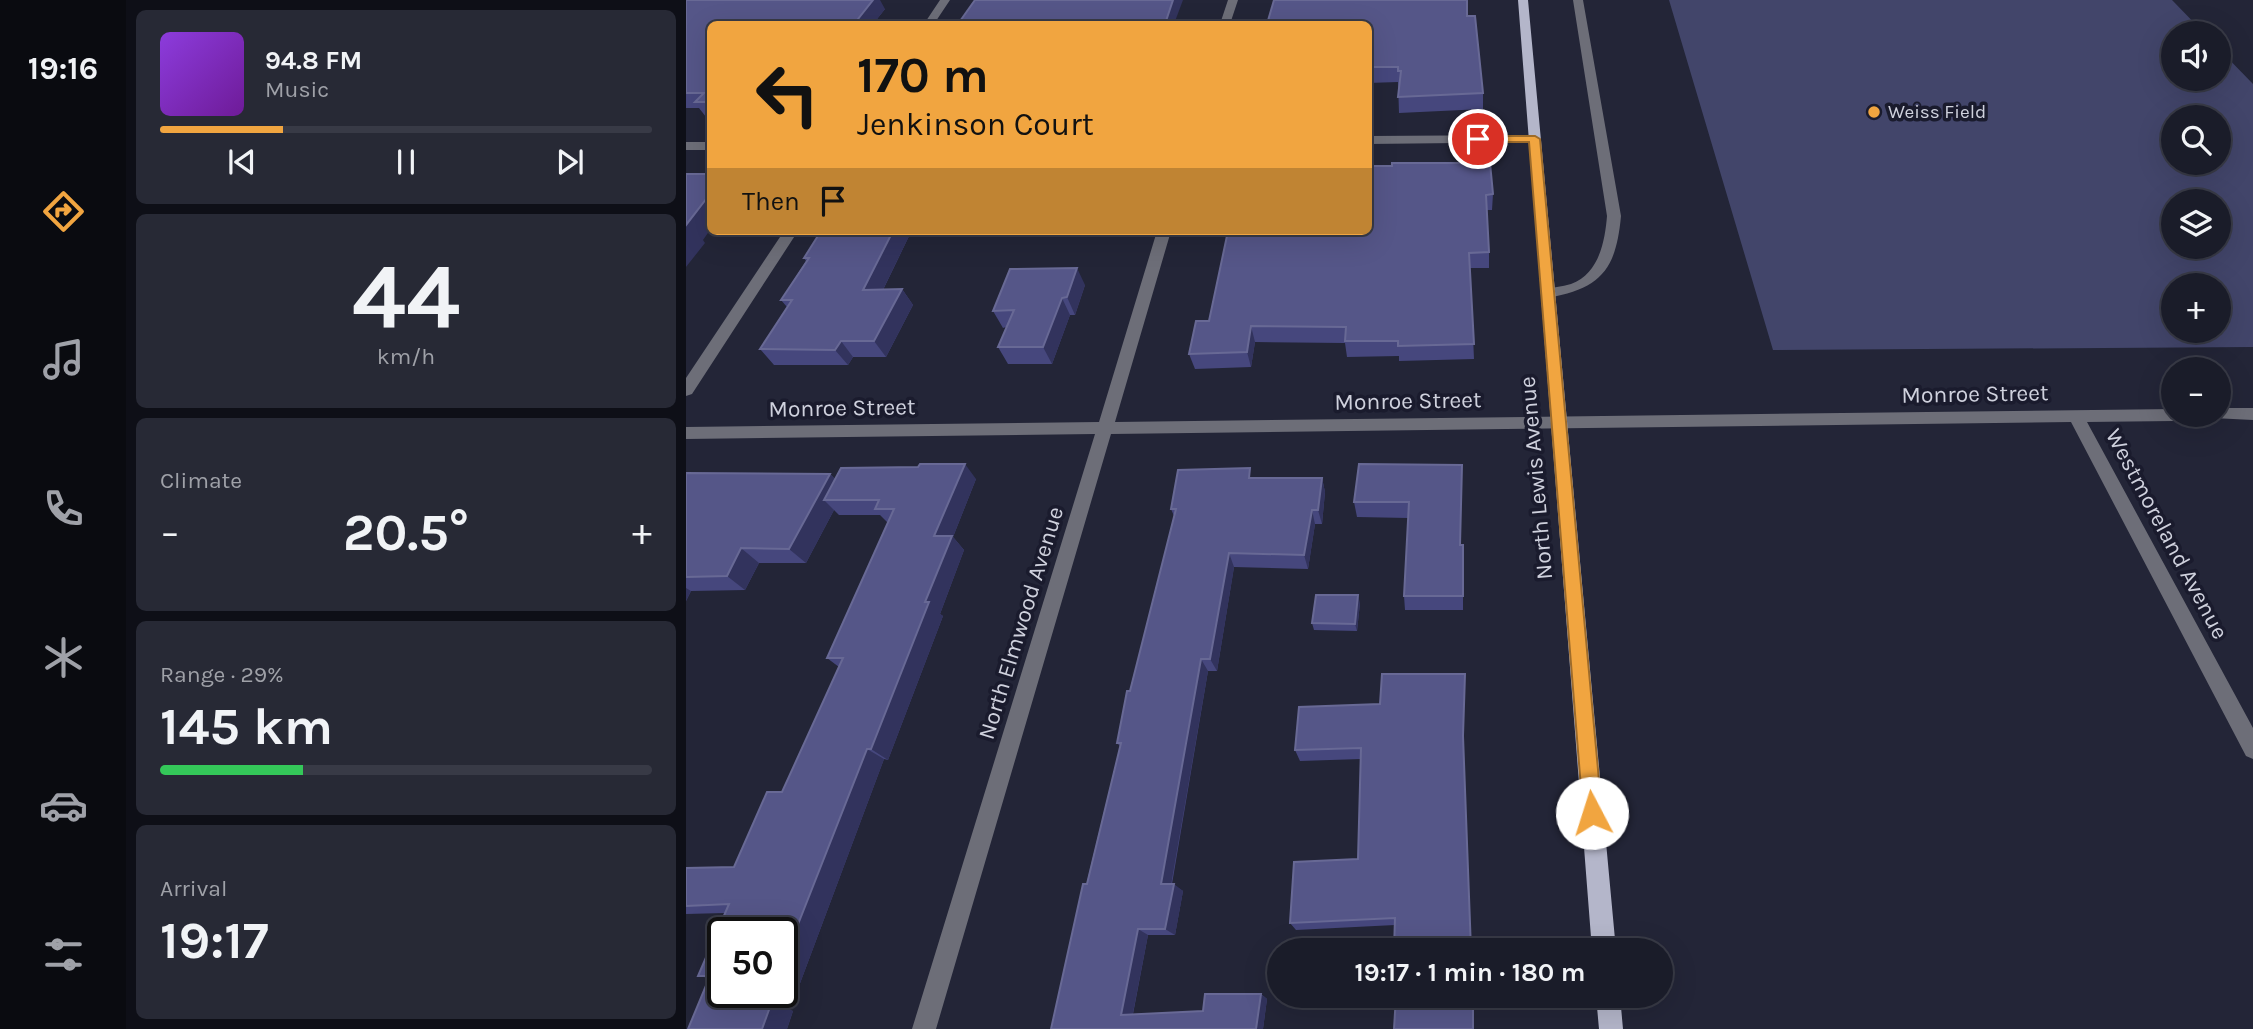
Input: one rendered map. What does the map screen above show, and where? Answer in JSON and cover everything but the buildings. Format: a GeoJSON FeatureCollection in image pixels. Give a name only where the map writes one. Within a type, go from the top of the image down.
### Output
{"type":"FeatureCollection","features":[{"type":"Feature","properties":{"kind":"main road","name":"North Lewis Avenue"},"geometry":{"type":"LineString","coordinates":[[1523,0],[1603,938]]}},
{"type":"Feature","properties":{"kind":"main road"},"geometry":{"type":"LineString","coordinates":[[1609,1008],[1611,1029]]}},
{"type":"Feature","properties":{"kind":"street"},"geometry":{"type":"LineString","coordinates":[[931,21],[946,0]]}},
{"type":"Feature","properties":{"kind":"street"},"geometry":{"type":"LineString","coordinates":[[1226,21],[1233,0]]}},
{"type":"Feature","properties":{"kind":"street"},"geometry":{"type":"LineString","coordinates":[[1548,293],[1581,285],[1599,268],[1612,243],[1614,216],[1578,0]]}},
{"type":"Feature","properties":{"kind":"street"},"geometry":{"type":"LineString","coordinates":[[1372,140],[1535,139]]}},
{"type":"Feature","properties":{"kind":"street"},"geometry":{"type":"LineString","coordinates":[[686,146],[707,146]]}},
{"type":"Feature","properties":{"kind":"street"},"geometry":{"type":"LineString","coordinates":[[686,390],[788,235]]}},
{"type":"Feature","properties":{"kind":"street","name":"North Elmwood Avenue"},"geometry":{"type":"LineString","coordinates":[[924,1029],[1163,235]]}},
{"type":"Feature","properties":{"kind":"street"},"geometry":{"type":"LineString","coordinates":[[2231,414],[2253,414]]}},
{"type":"Feature","properties":{"kind":"street","name":"Monroe Street"},"geometry":{"type":"LineString","coordinates":[[686,433],[2161,415]]}},
{"type":"Feature","properties":{"kind":"street","name":"Westmoreland Avenue"},"geometry":{"type":"LineString","coordinates":[[2076,416],[2253,749]]}},
{"type":"Feature","properties":{"kind":"shaded area"},"geometry":{"type":"Polygon","coordinates":[[[1669,0],[2172,0],[2192,21],[2161,21],[2161,91],[2231,91],[2231,61],[2253,84],[2253,347],[1773,350],[1669,0]]]}},
{"type":"Feature","properties":{"kind":"place","name":"Weiss Field"},"geometry":{"type":"Point","coordinates":[1874,112]}},
{"type":"Feature","properties":{"kind":"route"},"geometry":{"type":"LineString","coordinates":[[1478,139],[1535,139],[1592,813]]}}]}
